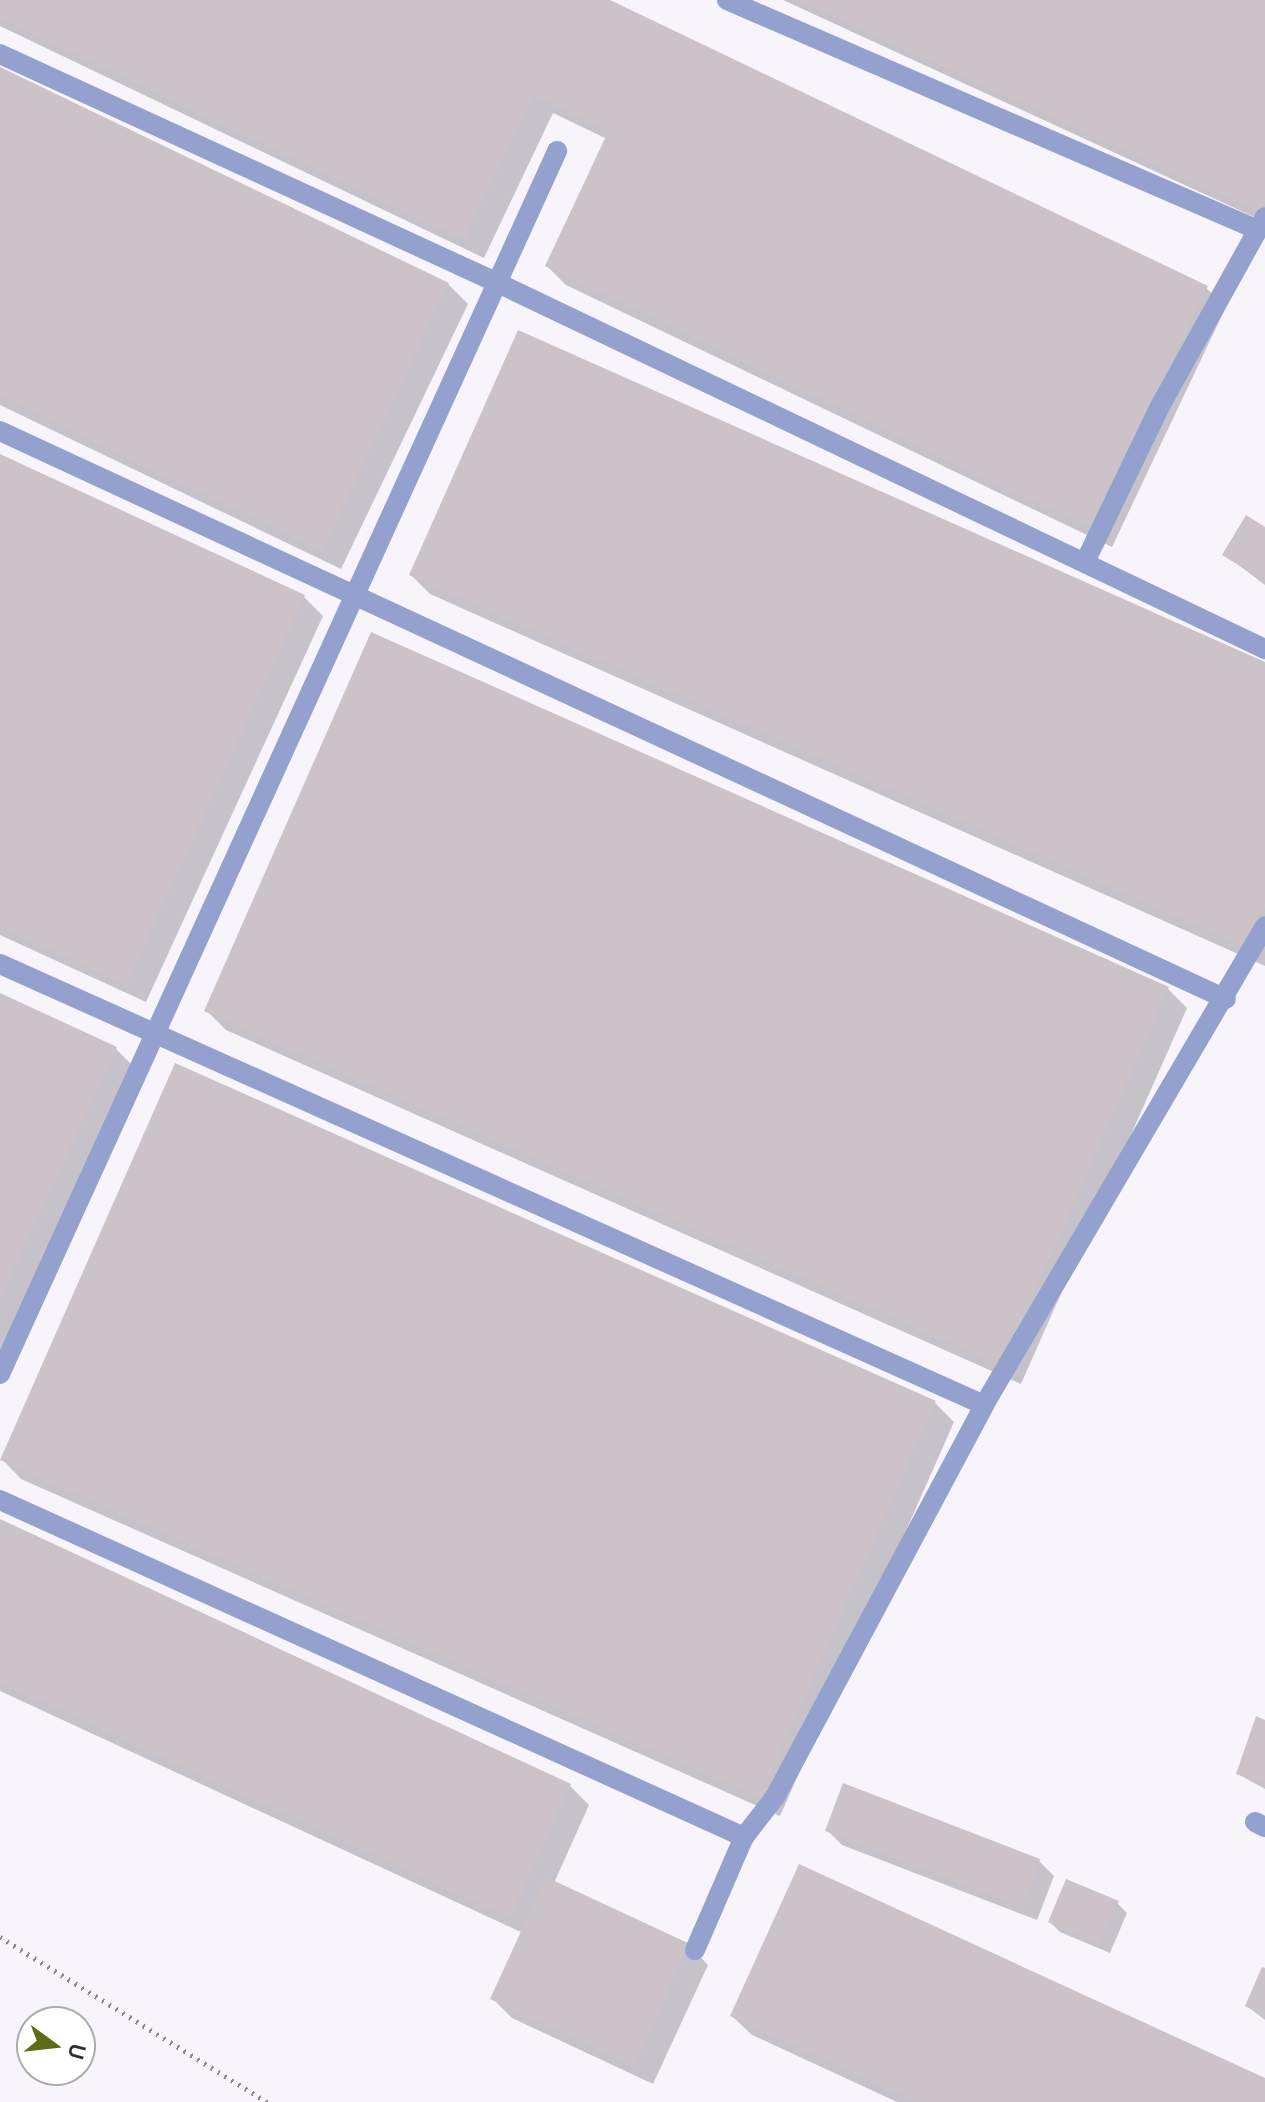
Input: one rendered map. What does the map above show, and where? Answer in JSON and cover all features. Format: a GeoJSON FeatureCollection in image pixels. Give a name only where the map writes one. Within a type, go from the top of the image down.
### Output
{"type":"FeatureCollection","features":[{"type":"Feature","properties":{"kind":"lane"},"geometry":{"type":"LineString","coordinates":[[727,0],[1262,224],[1159,408],[1085,562]]}},
{"type":"Feature","properties":{"kind":"lane"},"geometry":{"type":"LineString","coordinates":[[0,54],[500,284],[1265,649]]}},
{"type":"Feature","properties":{"kind":"lane"},"geometry":{"type":"LineString","coordinates":[[0,1374],[500,284],[557,151]]}},
{"type":"Feature","properties":{"kind":"lane"},"geometry":{"type":"LineString","coordinates":[[0,431],[1226,999]]}},
{"type":"Feature","properties":{"kind":"lane"},"geometry":{"type":"LineString","coordinates":[[695,1950],[744,1837],[775,1797],[984,1405],[1226,999],[1265,926]]}},
{"type":"Feature","properties":{"kind":"lane"},"geometry":{"type":"LineString","coordinates":[[0,964],[984,1405]]}},
{"type":"Feature","properties":{"kind":"lane"},"geometry":{"type":"LineString","coordinates":[[0,1500],[744,1837]]}},
{"type":"Feature","properties":{"kind":"path"},"geometry":{"type":"LineString","coordinates":[[0,1937],[267,2102]]}},
{"type":"Feature","properties":{"kind":"building"},"geometry":{"type":"Polygon","coordinates":[[[0,0],[610,0],[1208,286],[1092,529],[545,266],[608,132],[533,95],[464,240],[0,18],[0,0]]]}},
{"type":"Feature","properties":{"kind":"building"},"geometry":{"type":"Polygon","coordinates":[[[797,0],[1265,0],[1265,206],[1261,213],[797,0]]]}},
{"type":"Feature","properties":{"kind":"building"},"geometry":{"type":"Polygon","coordinates":[[[0,67],[449,283],[322,551],[0,396],[0,67]]]}},
{"type":"Feature","properties":{"kind":"building"},"geometry":{"type":"Polygon","coordinates":[[[518,330],[1265,662],[1265,907],[1247,948],[409,575],[518,330]]]}},
{"type":"Feature","properties":{"kind":"building"},"geometry":{"type":"Polygon","coordinates":[[[0,454],[305,595],[126,985],[0,926],[0,454]]]}},
{"type":"Feature","properties":{"kind":"building"},"geometry":{"type":"Polygon","coordinates":[[[1246,515],[1265,527],[1265,581],[1222,555],[1246,515]]]}},
{"type":"Feature","properties":{"kind":"building"},"geometry":{"type":"Polygon","coordinates":[[[371,632],[1169,987],[1002,1366],[204,1011],[371,632]]]}},
{"type":"Feature","properties":{"kind":"building"},"geometry":{"type":"Polygon","coordinates":[[[0,993],[117,1047],[0,1299],[0,993]]]}},
{"type":"Feature","properties":{"kind":"building"},"geometry":{"type":"Polygon","coordinates":[[[175,1063],[936,1401],[760,1798],[0,1460],[175,1063]]]}},
{"type":"Feature","properties":{"kind":"building"},"geometry":{"type":"Polygon","coordinates":[[[0,1519],[571,1784],[510,1918],[0,1682],[0,1519]]]}},
{"type":"Feature","properties":{"kind":"building"},"geometry":{"type":"Polygon","coordinates":[[[1256,1716],[1265,1720],[1265,1784],[1236,1774],[1256,1716]]]}},
{"type":"Feature","properties":{"kind":"building"},"geometry":{"type":"Polygon","coordinates":[[[843,1783],[1040,1859],[1022,1907],[825,1831],[843,1783]]]}},
{"type":"Feature","properties":{"kind":"building"},"geometry":{"type":"Polygon","coordinates":[[[799,1864],[1265,2078],[1265,2102],[917,2102],[730,2016],[799,1864]]]}},
{"type":"Feature","properties":{"kind":"building"},"geometry":{"type":"Polygon","coordinates":[[[546,1877],[690,1944],[634,2066],[490,1999],[546,1877]]]}},
{"type":"Feature","properties":{"kind":"building"},"geometry":{"type":"Polygon","coordinates":[[[1066,1879],[1119,1901],[1100,1945],[1048,1922],[1066,1879]]]}},
{"type":"Feature","properties":{"kind":"building"},"geometry":{"type":"Polygon","coordinates":[[[1262,1967],[1265,1968],[1265,2016],[1245,2006],[1262,1967]]]}}]}
